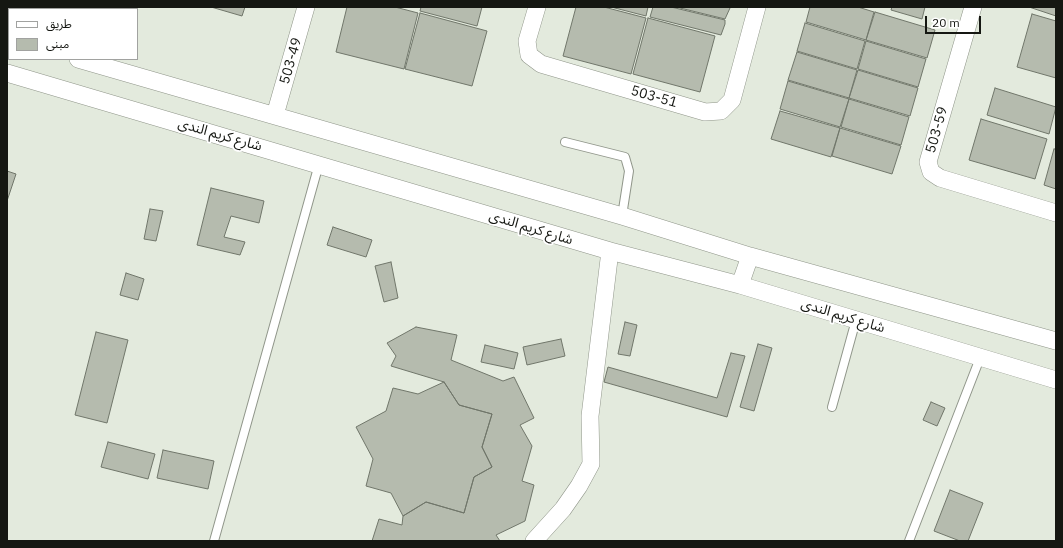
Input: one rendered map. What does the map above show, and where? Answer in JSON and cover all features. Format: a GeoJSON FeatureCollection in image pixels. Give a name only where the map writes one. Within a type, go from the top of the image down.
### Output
{"type":"FeatureCollection","features":[{"type":"Feature","properties":{"kind":"street","name":"503-49"},"geometry":{"type":"LineString","coordinates":[[275,116],[306,7]]}},
{"type":"Feature","properties":{"kind":"street","name":"503-51"},"geometry":{"type":"LineString","coordinates":[[537,7],[527,41],[529,55],[541,64],[705,112],[721,111],[732,100],[757,7]]}},
{"type":"Feature","properties":{"kind":"street","name":"503-59"},"geometry":{"type":"LineString","coordinates":[[973,7],[928,162],[931,172],[940,178],[1056,213]]}},
{"type":"Feature","properties":{"kind":"street"},"geometry":{"type":"LineString","coordinates":[[81,60],[622,216],[750,256],[1056,341]]}},
{"type":"Feature","properties":{"kind":"street","name":"شارع كريم الندى"},"geometry":{"type":"LineString","coordinates":[[7,72],[610,251],[740,285],[1056,380]]}},
{"type":"Feature","properties":{"kind":"street"},"geometry":{"type":"LineString","coordinates":[[534,541],[563,509],[579,486],[590,464],[590,416],[610,251]]}},
{"type":"Feature","properties":{"kind":"street"},"geometry":{"type":"LineString","coordinates":[[740,285],[750,256]]}},
{"type":"Feature","properties":{"kind":"lane"},"geometry":{"type":"LineString","coordinates":[[565,142],[625,157],[629,171],[622,216]]}},
{"type":"Feature","properties":{"kind":"lane"},"geometry":{"type":"LineString","coordinates":[[214,541],[319,164]]}},
{"type":"Feature","properties":{"kind":"lane"},"geometry":{"type":"LineString","coordinates":[[832,407],[856,320]]}},
{"type":"Feature","properties":{"kind":"lane"},"geometry":{"type":"LineString","coordinates":[[909,541],[980,358]]}},
{"type":"Feature","properties":{"kind":"building"},"geometry":{"type":"Polygon","coordinates":[[[211,7],[245,7],[242,16],[211,7]]]}},
{"type":"Feature","properties":{"kind":"building"},"geometry":{"type":"Polygon","coordinates":[[[347,7],[395,7],[418,13],[404,69],[336,52],[347,7]]]}},
{"type":"Feature","properties":{"kind":"building"},"geometry":{"type":"Polygon","coordinates":[[[421,7],[482,7],[477,26],[420,11],[421,7]]]}},
{"type":"Feature","properties":{"kind":"building"},"geometry":{"type":"Polygon","coordinates":[[[576,7],[604,7],[646,18],[631,74],[563,56],[576,7]]]}},
{"type":"Feature","properties":{"kind":"building"},"geometry":{"type":"Polygon","coordinates":[[[611,7],[648,7],[646,16],[611,7]]]}},
{"type":"Feature","properties":{"kind":"building"},"geometry":{"type":"Polygon","coordinates":[[[653,7],[671,7],[725,20],[725,24],[721,35],[650,17],[653,7]]]}},
{"type":"Feature","properties":{"kind":"building"},"geometry":{"type":"Polygon","coordinates":[[[676,7],[728,7],[730,8],[725,19],[676,7]]]}},
{"type":"Feature","properties":{"kind":"building"},"geometry":{"type":"Polygon","coordinates":[[[810,7],[858,7],[874,12],[866,40],[806,22],[810,7]]]}},
{"type":"Feature","properties":{"kind":"building"},"geometry":{"type":"Polygon","coordinates":[[[892,7],[925,7],[922,19],[891,10],[892,7]]]}},
{"type":"Feature","properties":{"kind":"building"},"geometry":{"type":"Polygon","coordinates":[[[1029,7],[1056,7],[1056,16],[1029,7]]]}},
{"type":"Feature","properties":{"kind":"building"},"geometry":{"type":"Polygon","coordinates":[[[875,12],[935,30],[927,58],[866,40],[875,12]]]}},
{"type":"Feature","properties":{"kind":"building"},"geometry":{"type":"Polygon","coordinates":[[[420,13],[487,31],[472,86],[405,69],[420,13]]]}},
{"type":"Feature","properties":{"kind":"building"},"geometry":{"type":"Polygon","coordinates":[[[1032,14],[1056,21],[1056,78],[1017,67],[1032,14]]]}},
{"type":"Feature","properties":{"kind":"building"},"geometry":{"type":"Polygon","coordinates":[[[648,18],[715,36],[700,92],[633,74],[648,18]]]}},
{"type":"Feature","properties":{"kind":"building"},"geometry":{"type":"Polygon","coordinates":[[[805,23],[865,41],[857,69],[797,51],[805,23]]]}},
{"type":"Feature","properties":{"kind":"building"},"geometry":{"type":"Polygon","coordinates":[[[866,41],[926,59],[918,87],[858,69],[866,41]]]}},
{"type":"Feature","properties":{"kind":"building"},"geometry":{"type":"Polygon","coordinates":[[[797,52],[857,70],[849,98],[788,80],[797,52]]]}},
{"type":"Feature","properties":{"kind":"building"},"geometry":{"type":"Polygon","coordinates":[[[858,70],[918,88],[910,116],[849,98],[858,70]]]}},
{"type":"Feature","properties":{"kind":"building"},"geometry":{"type":"Polygon","coordinates":[[[788,81],[849,99],[840,127],[780,109],[788,81]]]}},
{"type":"Feature","properties":{"kind":"building"},"geometry":{"type":"Polygon","coordinates":[[[995,88],[1056,107],[1049,134],[987,115],[995,88]]]}},
{"type":"Feature","properties":{"kind":"building"},"geometry":{"type":"Polygon","coordinates":[[[849,99],[909,117],[901,145],[841,127],[849,99]]]}},
{"type":"Feature","properties":{"kind":"building"},"geometry":{"type":"Polygon","coordinates":[[[780,111],[840,128],[831,157],[771,139],[780,111]]]}},
{"type":"Feature","properties":{"kind":"building"},"geometry":{"type":"Polygon","coordinates":[[[981,119],[1047,139],[1035,179],[969,160],[981,119]]]}},
{"type":"Feature","properties":{"kind":"building"},"geometry":{"type":"Polygon","coordinates":[[[840,128],[901,146],[892,174],[832,156],[840,128]]]}},
{"type":"Feature","properties":{"kind":"building"},"geometry":{"type":"Polygon","coordinates":[[[1054,149],[1056,149],[1056,189],[1044,185],[1054,149]]]}},
{"type":"Feature","properties":{"kind":"building"},"geometry":{"type":"Polygon","coordinates":[[[7,171],[16,174],[7,201],[7,171]]]}},
{"type":"Feature","properties":{"kind":"building"},"geometry":{"type":"Polygon","coordinates":[[[211,188],[264,201],[259,223],[231,216],[224,237],[245,242],[240,255],[197,245],[211,188]]]}},
{"type":"Feature","properties":{"kind":"building"},"geometry":{"type":"Polygon","coordinates":[[[150,209],[163,211],[156,241],[144,239],[150,209]]]}},
{"type":"Feature","properties":{"kind":"building"},"geometry":{"type":"Polygon","coordinates":[[[333,227],[372,240],[366,257],[327,245],[333,227]]]}},
{"type":"Feature","properties":{"kind":"building"},"geometry":{"type":"Polygon","coordinates":[[[391,262],[398,298],[384,302],[375,266],[391,262]]]}},
{"type":"Feature","properties":{"kind":"building"},"geometry":{"type":"Polygon","coordinates":[[[126,273],[144,279],[138,300],[120,295],[126,273]]]}},
{"type":"Feature","properties":{"kind":"building"},"geometry":{"type":"Polygon","coordinates":[[[625,322],[637,325],[630,356],[618,354],[625,322]]]}},
{"type":"Feature","properties":{"kind":"building"},"geometry":{"type":"Polygon","coordinates":[[[416,327],[457,335],[451,360],[503,381],[514,377],[534,418],[520,425],[532,446],[522,481],[534,485],[525,521],[496,535],[500,541],[372,541],[379,519],[402,525],[403,516],[426,502],[464,513],[474,477],[492,467],[482,447],[492,414],[459,405],[444,382],[391,366],[396,356],[387,343],[416,327]]]}},
{"type":"Feature","properties":{"kind":"building"},"geometry":{"type":"Polygon","coordinates":[[[96,332],[128,340],[107,423],[75,415],[96,332]]]}},
{"type":"Feature","properties":{"kind":"building"},"geometry":{"type":"Polygon","coordinates":[[[561,339],[565,356],[527,365],[523,347],[561,339]]]}},
{"type":"Feature","properties":{"kind":"building"},"geometry":{"type":"Polygon","coordinates":[[[758,344],[772,348],[754,411],[740,407],[758,344]]]}},
{"type":"Feature","properties":{"kind":"building"},"geometry":{"type":"Polygon","coordinates":[[[485,345],[518,353],[514,369],[481,362],[485,345]]]}},
{"type":"Feature","properties":{"kind":"building"},"geometry":{"type":"Polygon","coordinates":[[[731,353],[745,356],[727,417],[604,382],[608,367],[717,398],[731,353]]]}},
{"type":"Feature","properties":{"kind":"building"},"geometry":{"type":"Polygon","coordinates":[[[444,382],[459,405],[492,414],[482,447],[492,467],[474,477],[464,513],[426,502],[403,516],[391,493],[366,486],[373,459],[356,427],[386,411],[393,388],[418,394],[444,382]]]}},
{"type":"Feature","properties":{"kind":"building"},"geometry":{"type":"Polygon","coordinates":[[[931,402],[945,408],[937,426],[923,420],[931,402]]]}},
{"type":"Feature","properties":{"kind":"building"},"geometry":{"type":"Polygon","coordinates":[[[108,442],[155,454],[148,479],[101,467],[108,442]]]}},
{"type":"Feature","properties":{"kind":"building"},"geometry":{"type":"Polygon","coordinates":[[[163,450],[214,461],[208,489],[157,478],[163,450]]]}},
{"type":"Feature","properties":{"kind":"building"},"geometry":{"type":"Polygon","coordinates":[[[950,490],[983,503],[968,541],[960,541],[934,531],[950,490]]]}}]}
